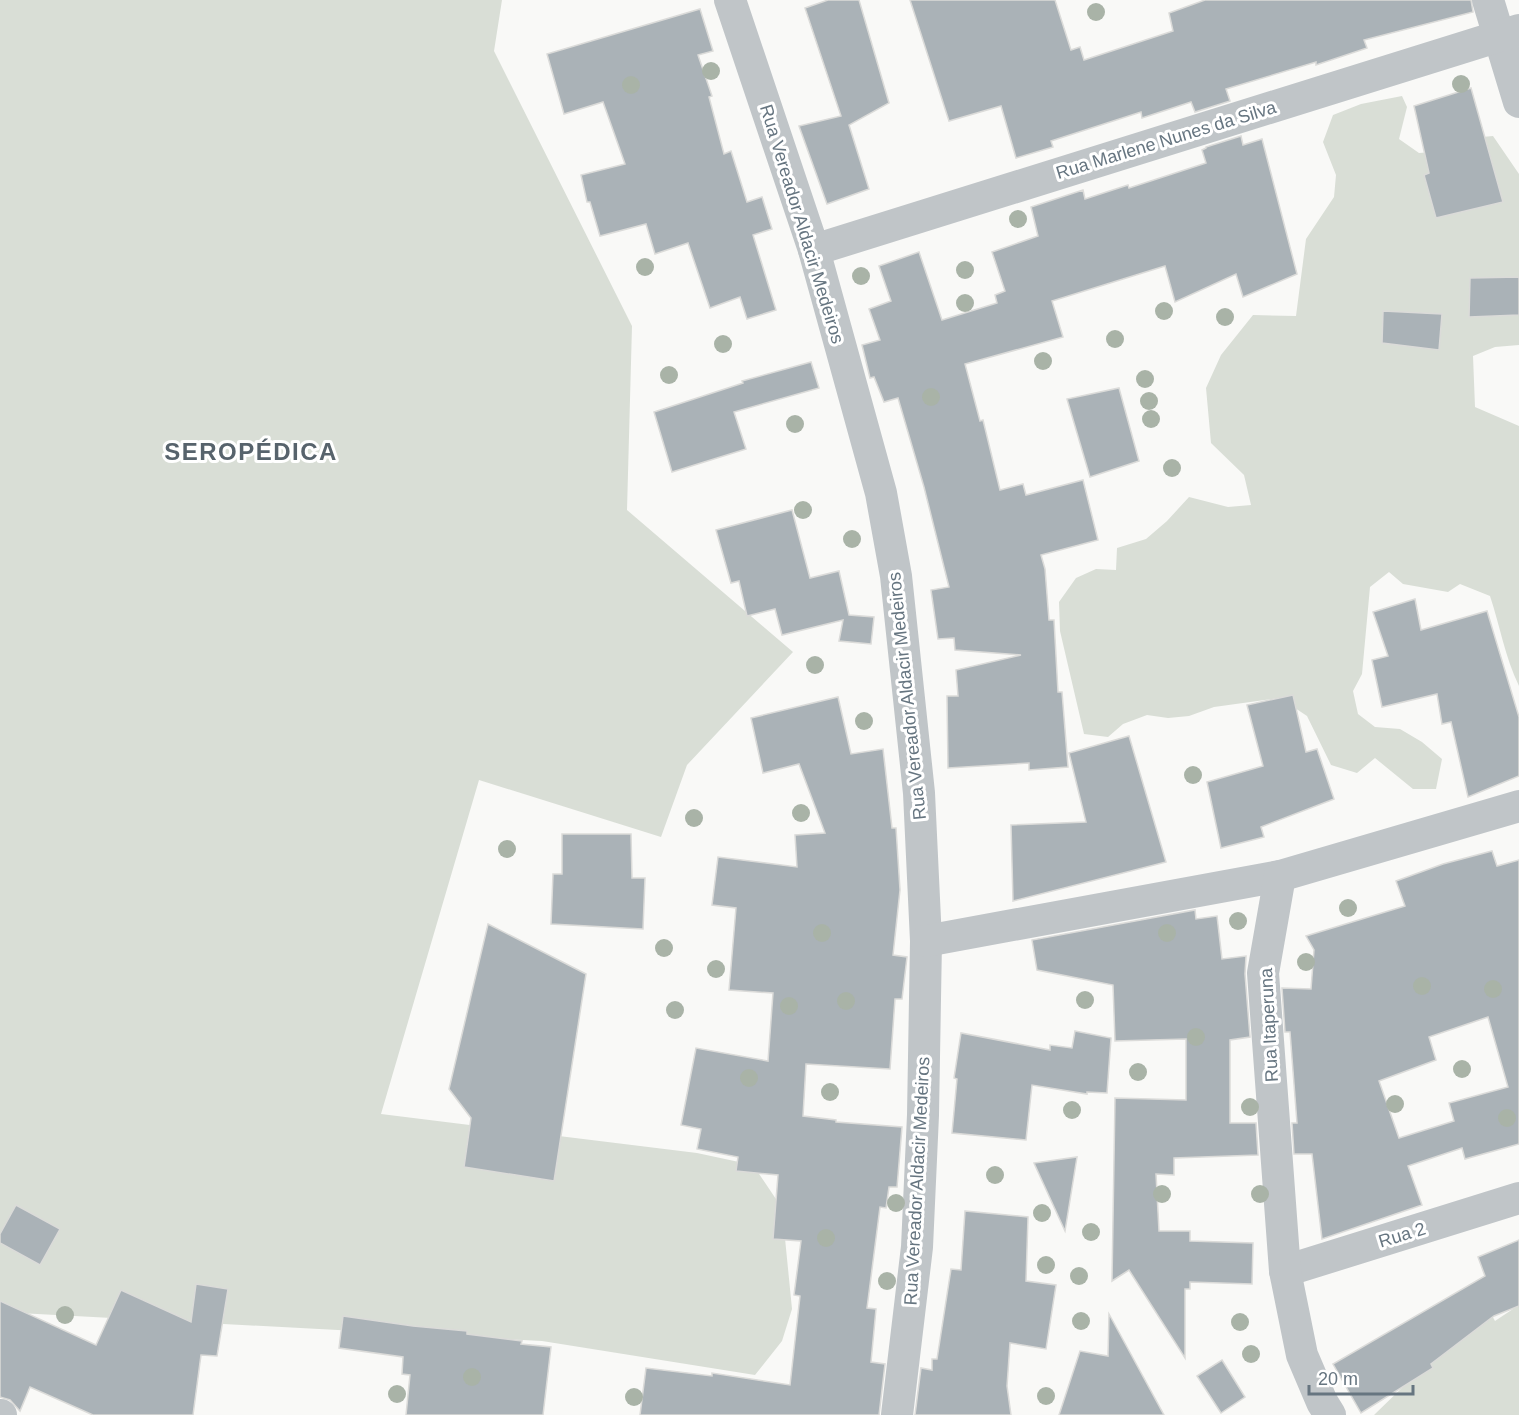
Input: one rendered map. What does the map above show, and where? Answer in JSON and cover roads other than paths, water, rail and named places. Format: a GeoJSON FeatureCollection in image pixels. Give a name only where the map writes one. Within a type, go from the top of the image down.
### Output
{"type":"FeatureCollection","features":[{"type":"Feature","properties":{"kind":"street","name":"Rua Vereador Aldacir Medeiros"},"geometry":{"type":"LineString","coordinates":[[730,0],[814,250],[880,493],[896,576],[919,793],[926,941],[923,1115],[917,1247],[897,1415]]}},
{"type":"Feature","properties":{"kind":"street"},"geometry":{"type":"LineString","coordinates":[[1488,0],[1509,33],[1519,102]]}},
{"type":"Feature","properties":{"kind":"street","name":"Rua Marlene Nunes da Silva"},"geometry":{"type":"LineString","coordinates":[[814,250],[1509,33]]}},
{"type":"Feature","properties":{"kind":"street"},"geometry":{"type":"LineString","coordinates":[[926,941],[1280,876],[1519,807]]}},
{"type":"Feature","properties":{"kind":"street","name":"Rua Itaperuna"},"geometry":{"type":"LineString","coordinates":[[1280,876],[1263,973],[1285,1271],[1302,1355],[1329,1415]]}},
{"type":"Feature","properties":{"kind":"street","name":"Rua 2"},"geometry":{"type":"LineString","coordinates":[[1285,1271],[1519,1198]]}},
{"type":"Feature","properties":{"kind":"district","name":"SEROPÉDICA"},"geometry":{"type":"Point","coordinates":[251,452]}}]}
